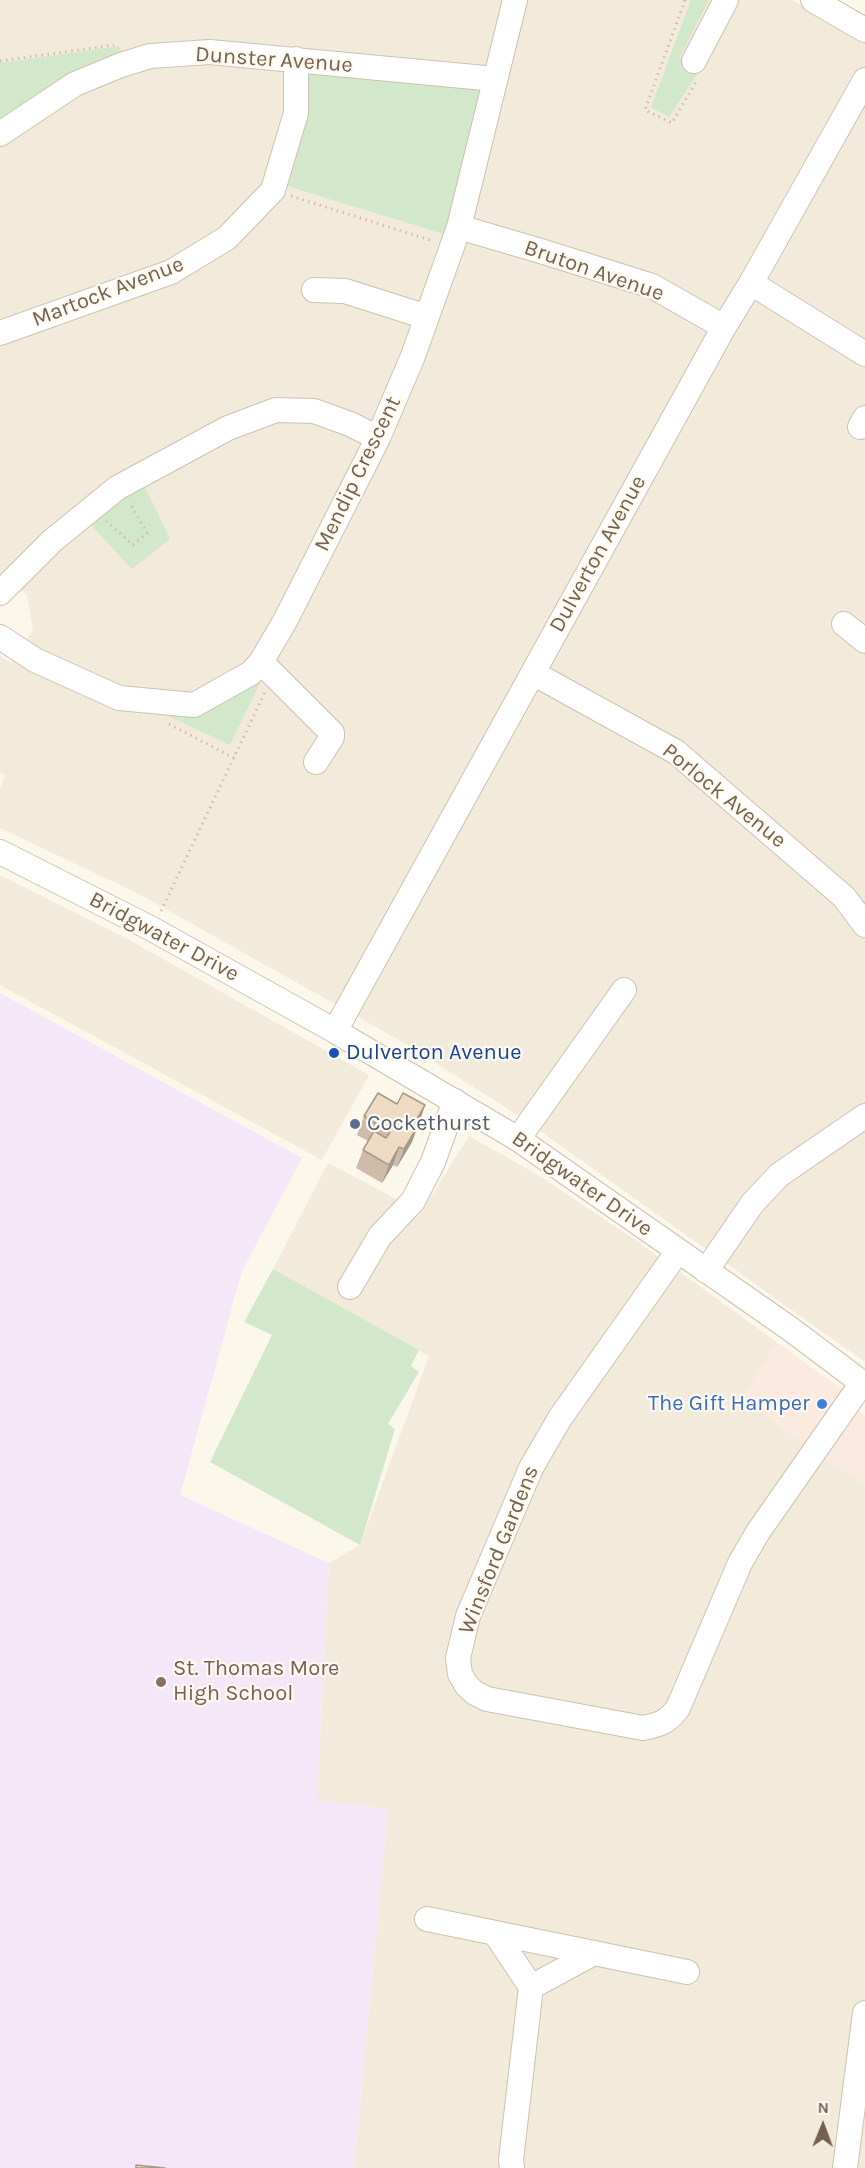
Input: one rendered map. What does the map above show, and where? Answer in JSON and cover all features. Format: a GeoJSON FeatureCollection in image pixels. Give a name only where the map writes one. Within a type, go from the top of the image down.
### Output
{"type":"FeatureCollection","features":[{"type":"Feature","properties":{"kind":"street","name":"Mendip Crescent"},"geometry":{"type":"LineString","coordinates":[[0,637],[36,660],[119,698],[194,705],[251,673],[261,662],[285,621],[378,438],[413,356],[456,237],[515,0]]}},
{"type":"Feature","properties":{"kind":"street"},"geometry":{"type":"LineString","coordinates":[[694,62],[726,0]]}},
{"type":"Feature","properties":{"kind":"street"},"geometry":{"type":"LineString","coordinates":[[813,0],[865,30]]}},
{"type":"Feature","properties":{"kind":"street","name":"Dunster Avenue"},"geometry":{"type":"LineString","coordinates":[[0,134],[75,84],[150,56],[210,52],[495,79]]}},
{"type":"Feature","properties":{"kind":"street","name":"Martock Avenue"},"geometry":{"type":"LineString","coordinates":[[0,333],[171,272],[227,238],[273,190],[296,113],[296,59]]}},
{"type":"Feature","properties":{"kind":"street","name":"Dulverton Avenue"},"geometry":{"type":"LineString","coordinates":[[335,1031],[724,327],[865,80]]}},
{"type":"Feature","properties":{"kind":"street","name":"Bruton Avenue"},"geometry":{"type":"LineString","coordinates":[[456,237],[544,252],[652,286],[724,327]]}},
{"type":"Feature","properties":{"kind":"street"},"geometry":{"type":"LineString","coordinates":[[751,283],[865,354]]}},
{"type":"Feature","properties":{"kind":"street"},"geometry":{"type":"LineString","coordinates":[[314,290],[345,291],[427,317]]}},
{"type":"Feature","properties":{"kind":"street"},"geometry":{"type":"LineString","coordinates":[[0,593],[52,541],[121,485],[228,428],[276,410],[314,411],[350,424],[378,438]]}},
{"type":"Feature","properties":{"kind":"street"},"geometry":{"type":"LineString","coordinates":[[844,624],[865,641]]}},
{"type":"Feature","properties":{"kind":"street"},"geometry":{"type":"LineString","coordinates":[[261,662],[332,733],[332,737],[316,762]]}},
{"type":"Feature","properties":{"kind":"street","name":"Porlock Avenue"},"geometry":{"type":"LineString","coordinates":[[533,673],[676,752],[844,897],[865,925]]}},
{"type":"Feature","properties":{"kind":"street","name":"Bridgwater Drive"},"geometry":{"type":"LineString","coordinates":[[0,852],[152,929],[335,1031],[518,1139],[789,1328],[864,1384]]}},
{"type":"Feature","properties":{"kind":"street"},"geometry":{"type":"LineString","coordinates":[[518,1139],[624,990]]}},
{"type":"Feature","properties":{"kind":"street"},"geometry":{"type":"LineString","coordinates":[[350,1287],[380,1236],[412,1201],[433,1162],[454,1101]]}},
{"type":"Feature","properties":{"kind":"street"},"geometry":{"type":"LineString","coordinates":[[706,1271],[752,1204],[779,1175],[865,1116]]}},
{"type":"Feature","properties":{"kind":"street","name":"Winsford Gardens"},"geometry":{"type":"LineString","coordinates":[[678,1251],[560,1418],[531,1468],[468,1616],[458,1658],[460,1674],[467,1686],[475,1693],[488,1699],[643,1728],[658,1726],[671,1719],[678,1708],[740,1563],[758,1532],[864,1384]]}},
{"type":"Feature","properties":{"kind":"street"},"geometry":{"type":"LineString","coordinates":[[427,1919],[687,1972]]}},
{"type":"Feature","properties":{"kind":"street"},"geometry":{"type":"LineString","coordinates":[[495,1933],[531,1987],[511,2160],[512,2168]]}},
{"type":"Feature","properties":{"kind":"street"},"geometry":{"type":"LineString","coordinates":[[531,1987],[594,1953]]}},
{"type":"Feature","properties":{"kind":"street"},"geometry":{"type":"LineString","coordinates":[[845,2168],[865,2013]]}},
{"type":"Feature","properties":{"kind":"path"},"geometry":{"type":"LineString","coordinates":[[0,61],[115,45]]}},
{"type":"Feature","properties":{"kind":"path"},"geometry":{"type":"LineString","coordinates":[[273,190],[456,237]]}},
{"type":"Feature","properties":{"kind":"path"},"geometry":{"type":"LineString","coordinates":[[92,508],[133,545],[147,534],[121,485]]}},
{"type":"Feature","properties":{"kind":"path"},"geometry":{"type":"LineString","coordinates":[[152,929],[266,689]]}},
{"type":"Feature","properties":{"kind":"path"},"geometry":{"type":"LineString","coordinates":[[161,720],[234,758]]}},
{"type":"Feature","properties":{"kind":"shaded area"},"geometry":{"type":"Polygon","coordinates":[[[0,0],[792,0],[865,41],[865,1362],[516,1114],[406,1044],[139,894],[0,828],[0,789],[5,776],[0,772],[0,656],[11,663],[33,630],[27,595],[6,576],[0,577],[0,0]]]}},
{"type":"Feature","properties":{"kind":"shaded area"},"geometry":{"type":"Polygon","coordinates":[[[0,875],[122,936],[369,1075],[322,1160],[0,985],[0,875]]]}},
{"type":"Feature","properties":{"kind":"shaded area","name":"St. Thomas More High School"},"geometry":{"type":"Polygon","coordinates":[[[0,993],[302,1158],[242,1271],[180,1495],[329,1563],[317,1800],[388,1809],[354,2168],[0,2168],[0,993]]]}},
{"type":"Feature","properties":{"kind":"shaded area"},"geometry":{"type":"Polygon","coordinates":[[[469,1136],[538,1175],[638,1242],[778,1343],[742,1398],[825,1460],[865,1484],[865,2168],[354,2168],[388,1809],[317,1800],[329,1563],[360,1545],[429,1356],[273,1269],[328,1163],[389,1195],[419,1216],[469,1136]]]}},
{"type":"Feature","properties":{"kind":"shaded area"},"geometry":{"type":"Polygon","coordinates":[[[778,1343],[840,1388],[865,1417],[865,1484],[825,1460],[741,1398],[778,1343]]]}},
{"type":"Feature","properties":{"kind":"green space"},"geometry":{"type":"Polygon","coordinates":[[[691,0],[709,0],[679,59],[699,71],[669,117],[651,107],[691,0]]]}},
{"type":"Feature","properties":{"kind":"green space"},"geometry":{"type":"Polygon","coordinates":[[[120,46],[122,57],[0,127],[0,63],[120,46]]]}},
{"type":"Feature","properties":{"kind":"green space"},"geometry":{"type":"Polygon","coordinates":[[[307,65],[485,86],[447,235],[284,185],[307,65]]]}},
{"type":"Feature","properties":{"kind":"green space"},"geometry":{"type":"Polygon","coordinates":[[[143,483],[170,539],[132,569],[89,523],[143,483]]]}},
{"type":"Feature","properties":{"kind":"green space"},"geometry":{"type":"Polygon","coordinates":[[[262,679],[230,745],[156,710],[239,690],[262,679]]]}},
{"type":"Feature","properties":{"kind":"green space"},"geometry":{"type":"Polygon","coordinates":[[[273,1269],[419,1350],[411,1366],[419,1372],[388,1424],[395,1429],[360,1545],[210,1462],[272,1335],[244,1322],[273,1269]]]}},
{"type":"Feature","properties":{"kind":"building"},"geometry":{"type":"Polygon","coordinates":[[[378,1093],[397,1104],[403,1093],[425,1105],[415,1122],[419,1124],[404,1149],[399,1147],[389,1165],[363,1150],[374,1131],[386,1138],[390,1132],[364,1116],[378,1093]]]}},
{"type":"Feature","properties":{"kind":"building"},"geometry":{"type":"Polygon","coordinates":[[[136,2165],[165,2168],[136,2168],[136,2165]]]}},
{"type":"Feature","properties":{"kind":"place","name":"Dulverton Avenue"},"geometry":{"type":"Point","coordinates":[334,1053]}},
{"type":"Feature","properties":{"kind":"place","name":"Cockethurst"},"geometry":{"type":"Point","coordinates":[355,1124]}},
{"type":"Feature","properties":{"kind":"place","name":"The Gift Hamper"},"geometry":{"type":"Point","coordinates":[822,1404]}},
{"type":"Feature","properties":{"kind":"place","name":"St. Thomas More High School"},"geometry":{"type":"Point","coordinates":[161,1682]}}]}
